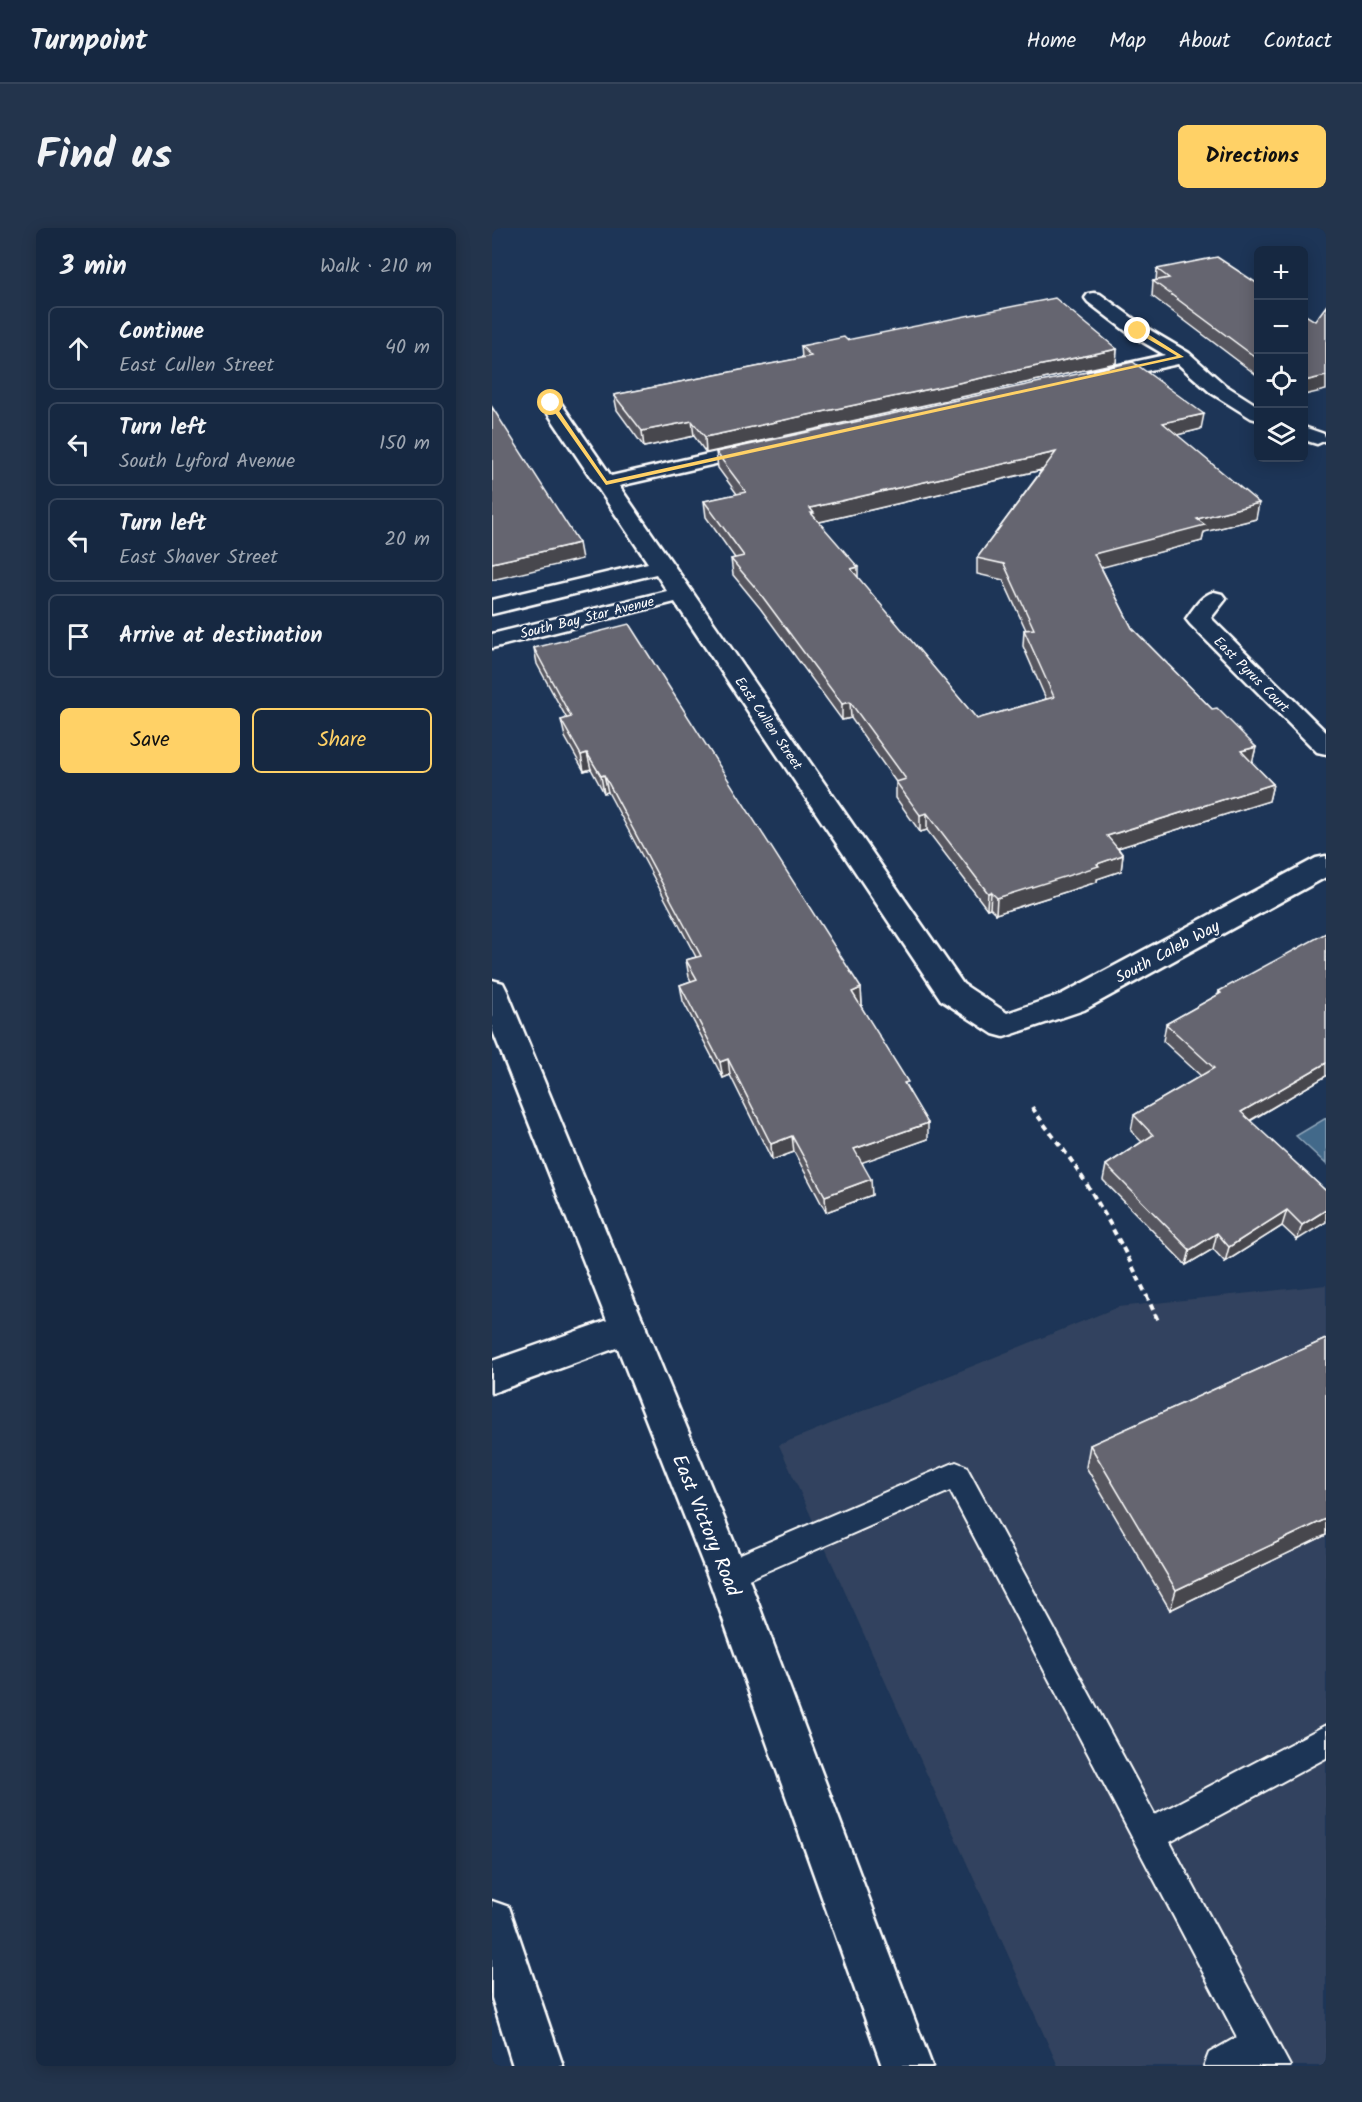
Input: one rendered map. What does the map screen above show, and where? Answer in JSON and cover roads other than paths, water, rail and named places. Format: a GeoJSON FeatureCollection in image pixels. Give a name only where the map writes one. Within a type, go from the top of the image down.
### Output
{"type":"FeatureCollection","features":[{"type":"Feature","properties":{"kind":"street"},"geometry":{"type":"LineString","coordinates":[[1094,298],[1138,331],[1182,357],[1218,389],[1254,412]]}},
{"type":"Feature","properties":{"kind":"street"},"geometry":{"type":"LineString","coordinates":[[1078,380],[1182,357]]}},
{"type":"Feature","properties":{"kind":"street","name":"East Cullen Street"},"geometry":{"type":"LineString","coordinates":[[551,403],[952,993],[1004,1026]]}},
{"type":"Feature","properties":{"kind":"street"},"geometry":{"type":"LineString","coordinates":[[606,483],[781,444]]}},
{"type":"Feature","properties":{"kind":"street","name":"South Bay Star Avenue"},"geometry":{"type":"LineString","coordinates":[[492,607],[662,566]]}},
{"type":"Feature","properties":{"kind":"street","name":"South Bay Star Avenue"},"geometry":{"type":"LineString","coordinates":[[492,641],[681,594]]}},
{"type":"Feature","properties":{"kind":"street","name":"East Pyrus Court"},"geometry":{"type":"LineString","coordinates":[[1214,599],[1198,619],[1256,680],[1326,746]]}},
{"type":"Feature","properties":{"kind":"street","name":"South Caleb Way"},"geometry":{"type":"LineString","coordinates":[[1004,1026],[1073,1002],[1326,866]]}},
{"type":"Feature","properties":{"kind":"street","name":"East Victory Road"},"geometry":{"type":"LineString","coordinates":[[492,991],[728,1574],[906,2066]]}},
{"type":"Feature","properties":{"kind":"street"},"geometry":{"type":"LineString","coordinates":[[492,1377],[628,1328]]}},
{"type":"Feature","properties":{"kind":"street"},"geometry":{"type":"LineString","coordinates":[[492,1924],[538,2066]]}},
{"type":"Feature","properties":{"kind":"lane"},"geometry":{"type":"LineString","coordinates":[[728,1574],[957,1475],[1266,2055],[1222,2066]]}},
{"type":"Feature","properties":{"kind":"lane"},"geometry":{"type":"LineString","coordinates":[[1149,1836],[1326,1741]]}}]}
